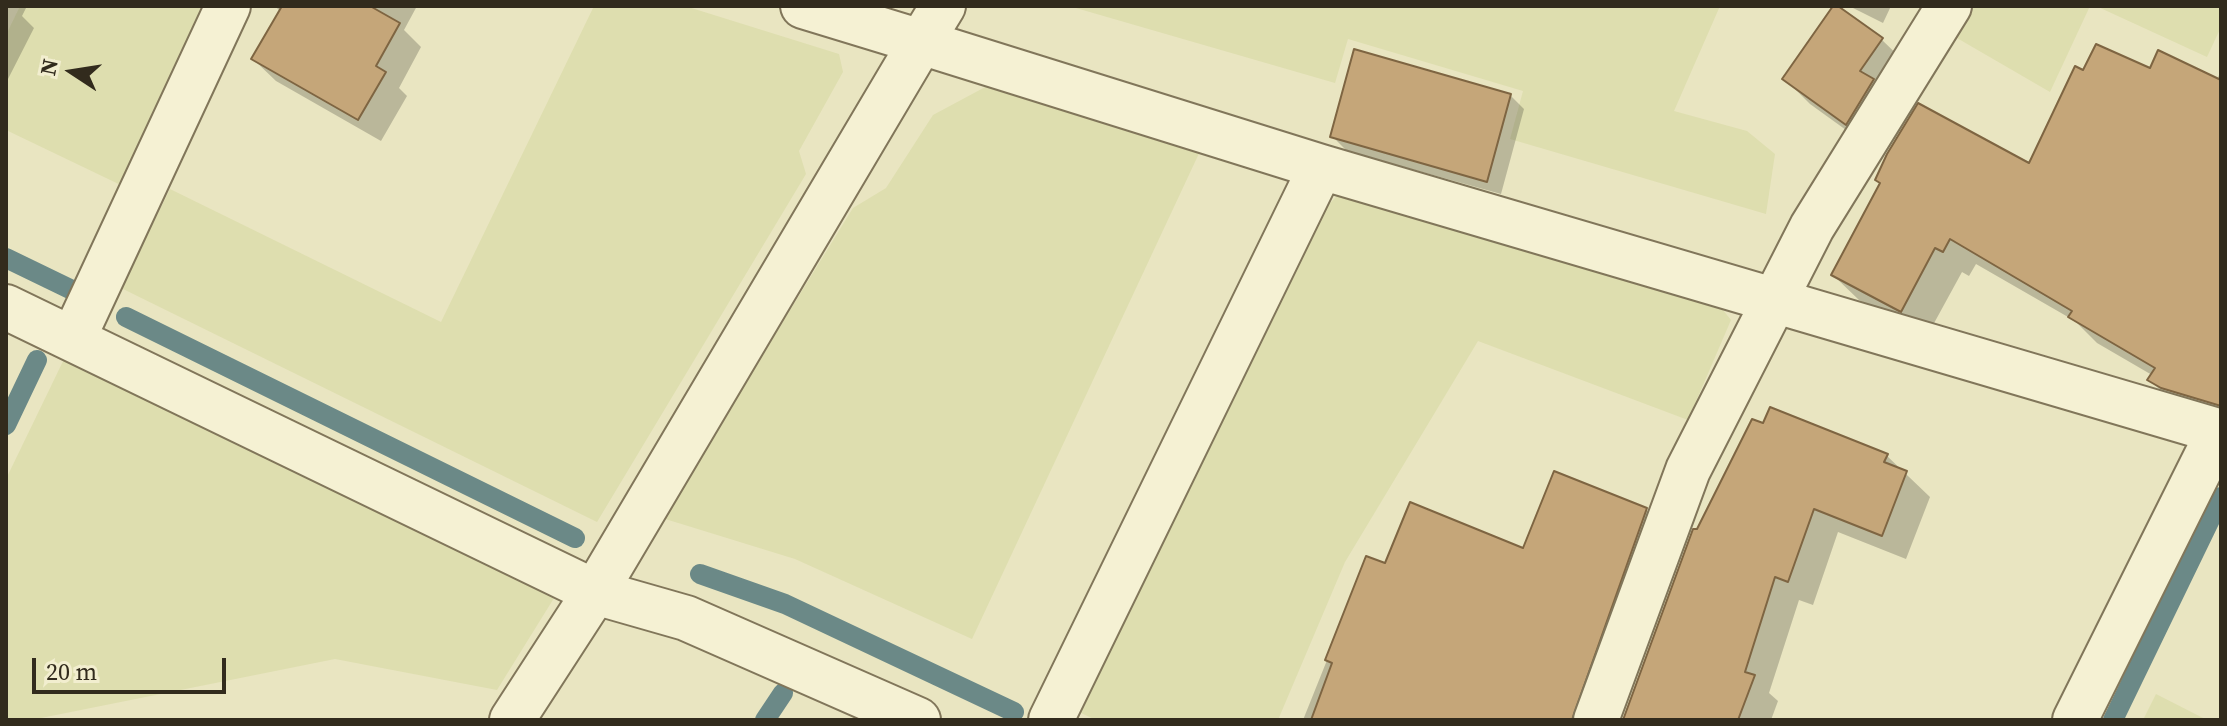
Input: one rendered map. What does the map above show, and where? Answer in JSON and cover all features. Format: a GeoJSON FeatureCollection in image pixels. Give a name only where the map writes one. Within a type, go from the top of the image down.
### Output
{"type":"FeatureCollection","features":[{"type":"Feature","properties":{"kind":"street"},"geometry":{"type":"LineString","coordinates":[[73,339],[228,6]]}},
{"type":"Feature","properties":{"kind":"street"},"geometry":{"type":"LineString","coordinates":[[803,6],[932,24],[1321,167],[2220,432],[2075,720]]}},
{"type":"Feature","properties":{"kind":"street"},"geometry":{"type":"LineString","coordinates":[[1596,720],[1688,470],[1812,227],[1949,6]]}},
{"type":"Feature","properties":{"kind":"street"},"geometry":{"type":"LineString","coordinates":[[512,720],[595,592],[932,24]]}},
{"type":"Feature","properties":{"kind":"street"},"geometry":{"type":"LineString","coordinates":[[1051,720],[1321,167]]}},
{"type":"Feature","properties":{"kind":"street"},"geometry":{"type":"LineString","coordinates":[[6,307],[595,592],[686,618],[918,720]]}},
{"type":"Feature","properties":{"kind":"green space"},"geometry":{"type":"Polygon","coordinates":[[[20,6],[213,6],[129,189],[6,130],[6,35],[20,6]]]}},
{"type":"Feature","properties":{"kind":"green space"},"geometry":{"type":"Polygon","coordinates":[[[594,6],[685,6],[839,54],[843,72],[799,151],[806,174],[597,522],[121,288],[170,189],[441,322],[594,6]]]}},
{"type":"Feature","properties":{"kind":"green space"},"geometry":{"type":"Polygon","coordinates":[[[1069,6],[1720,6],[1674,111],[1747,131],[1775,154],[1766,214],[1510,139],[1523,91],[1348,39],[1335,83],[1069,6]]]}},
{"type":"Feature","properties":{"kind":"green space"},"geometry":{"type":"Polygon","coordinates":[[[1966,6],[2090,6],[2050,92],[1950,34],[1966,6]]]}},
{"type":"Feature","properties":{"kind":"green space"},"geometry":{"type":"Polygon","coordinates":[[[2096,6],[2221,6],[2221,27],[2207,57],[2096,6]]]}},
{"type":"Feature","properties":{"kind":"green space"},"geometry":{"type":"Polygon","coordinates":[[[989,85],[1202,147],[972,639],[795,559],[662,518],[853,208],[886,188],[933,115],[989,85]]]}},
{"type":"Feature","properties":{"kind":"green space"},"geometry":{"type":"Polygon","coordinates":[[[1341,192],[1723,310],[1731,320],[1688,420],[1478,341],[1345,562],[1278,720],[1096,720],[1079,712],[1327,206],[1341,192]]]}},
{"type":"Feature","properties":{"kind":"green space"},"geometry":{"type":"Polygon","coordinates":[[[67,353],[559,590],[497,690],[335,659],[31,720],[6,720],[6,479],[67,353]]]}},
{"type":"Feature","properties":{"kind":"green space"},"geometry":{"type":"Polygon","coordinates":[[[2156,694],[2207,720],[2143,720],[2156,694]]]}},
{"type":"Feature","properties":{"kind":"building"},"geometry":{"type":"Polygon","coordinates":[[[282,6],[370,6],[400,23],[376,66],[386,72],[358,120],[251,59],[282,6]]]}},
{"type":"Feature","properties":{"kind":"building"},"geometry":{"type":"Polygon","coordinates":[[[1833,6],[1838,6],[1883,38],[1860,71],[1874,79],[1846,125],[1782,79],[1833,6]]]}},
{"type":"Feature","properties":{"kind":"building"},"geometry":{"type":"Polygon","coordinates":[[[2096,44],[2150,68],[2158,50],[2221,80],[2221,406],[2161,388],[2147,380],[2155,368],[2068,317],[2072,311],[1950,239],[1943,252],[1935,248],[1901,312],[1831,275],[1880,183],[1875,180],[1887,154],[1918,103],[2029,163],[2075,66],[2083,70],[2096,44]]]}},
{"type":"Feature","properties":{"kind":"building"},"geometry":{"type":"Polygon","coordinates":[[[1354,49],[1511,94],[1487,182],[1330,137],[1354,49]]]}},
{"type":"Feature","properties":{"kind":"building"},"geometry":{"type":"Polygon","coordinates":[[[1770,407],[1888,454],[1884,462],[1907,471],[1882,536],[1814,509],[1788,582],[1775,577],[1745,672],[1755,675],[1738,720],[1623,720],[1693,529],[1697,529],[1752,419],[1763,423],[1770,407]]]}},
{"type":"Feature","properties":{"kind":"building"},"geometry":{"type":"Polygon","coordinates":[[[1554,471],[1647,508],[1572,720],[1311,720],[1332,663],[1325,660],[1366,556],[1385,563],[1410,502],[1523,548],[1554,471]]]}},
{"type":"Feature","properties":{"kind":"waterway"},"geometry":{"type":"LineString","coordinates":[[6,258],[70,289]]}},
{"type":"Feature","properties":{"kind":"waterway"},"geometry":{"type":"LineString","coordinates":[[126,317],[575,538]]}},
{"type":"Feature","properties":{"kind":"waterway"},"geometry":{"type":"LineString","coordinates":[[6,425],[37,360]]}},
{"type":"Feature","properties":{"kind":"waterway"},"geometry":{"type":"LineString","coordinates":[[2113,720],[2221,497]]}},
{"type":"Feature","properties":{"kind":"waterway"},"geometry":{"type":"LineString","coordinates":[[700,574],[785,604],[1014,712]]}},
{"type":"Feature","properties":{"kind":"waterway"},"geometry":{"type":"LineString","coordinates":[[765,720],[783,693]]}}]}
